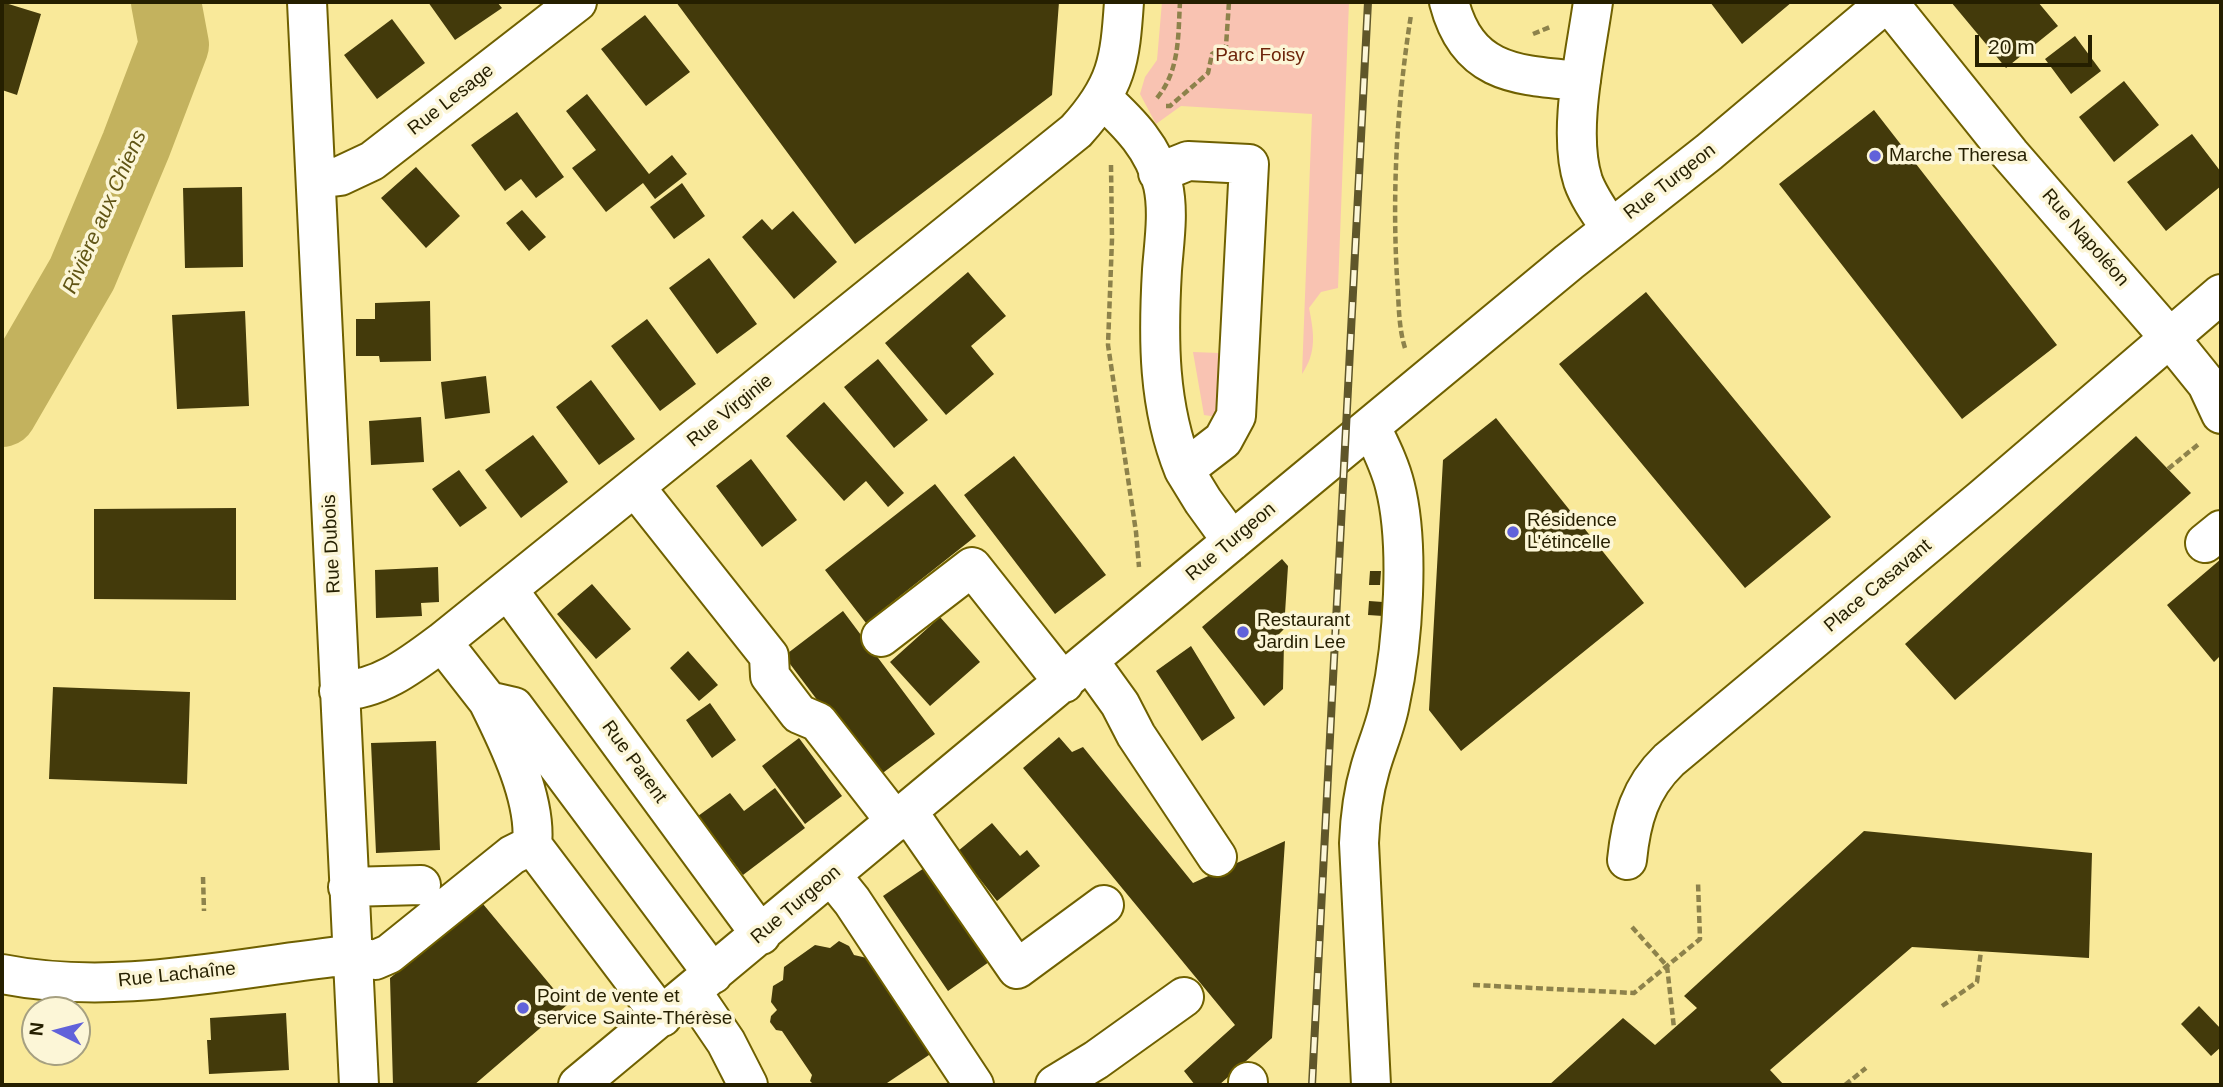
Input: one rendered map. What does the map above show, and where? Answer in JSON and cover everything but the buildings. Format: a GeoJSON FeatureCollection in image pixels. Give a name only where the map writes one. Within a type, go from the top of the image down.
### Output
{"type":"FeatureCollection","features":[{"type":"Feature","properties":{"kind":"street","name":"Rue Dubois"},"geometry":{"type":"LineString","coordinates":[[307,2],[359,1085]]}},
{"type":"Feature","properties":{"kind":"street","name":"Rue Lesage"},"geometry":{"type":"LineString","coordinates":[[316,179],[340,176],[372,161],[577,2]]}},
{"type":"Feature","properties":{"kind":"street","name":"Rue Virginie"},"geometry":{"type":"LineString","coordinates":[[339,691],[354,691],[397,675],[442,642],[1076,131],[1103,99],[1115,68],[1124,2]]}},
{"type":"Feature","properties":{"kind":"street"},"geometry":{"type":"LineString","coordinates":[[1592,2],[1581,81],[1578,137],[1585,186],[1611,229]]}},
{"type":"Feature","properties":{"kind":"street","name":"Rue Turgeon"},"geometry":{"type":"LineString","coordinates":[[578,1085],[1232,541],[1611,229],[1709,152],[1888,2]]}},
{"type":"Feature","properties":{"kind":"street","name":"Rue Napoléon"},"geometry":{"type":"LineString","coordinates":[[1888,2],[2010,154],[2207,384],[2211,428]]}},
{"type":"Feature","properties":{"kind":"street"},"geometry":{"type":"LineString","coordinates":[[1431,3],[1453,17],[1462,35],[1478,53],[1494,65],[1513,74],[1581,81]]}},
{"type":"Feature","properties":{"kind":"street"},"geometry":{"type":"LineString","coordinates":[[1103,99],[1141,138],[1163,186],[1165,214],[1159,343],[1162,386],[1169,424],[1184,470],[1232,541]]}},
{"type":"Feature","properties":{"kind":"street"},"geometry":{"type":"LineString","coordinates":[[1158,173],[1188,162],[1249,164],[1236,416],[1223,440],[1184,470]]}},
{"type":"Feature","properties":{"kind":"street","name":"Place Casavant"},"geometry":{"type":"LineString","coordinates":[[1627,860],[1634,813],[1657,772],[1669,760],[1983,498],[2221,294]]}},
{"type":"Feature","properties":{"kind":"street"},"geometry":{"type":"LineString","coordinates":[[1371,427],[1396,488],[1401,538],[1402,600],[1398,655],[1390,704],[1361,811],[1359,843],[1371,1085]]}},
{"type":"Feature","properties":{"kind":"street"},"geometry":{"type":"LineString","coordinates":[[635,487],[769,656],[770,676],[799,714],[818,722],[902,817],[1017,970],[1104,905]]}},
{"type":"Feature","properties":{"kind":"street"},"geometry":{"type":"LineString","coordinates":[[881,637],[972,568],[1076,672],[1120,704],[1136,736],[1217,857]]}},
{"type":"Feature","properties":{"kind":"street","name":"Rue Parent"},"geometry":{"type":"LineString","coordinates":[[508,590],[761,935]]}},
{"type":"Feature","properties":{"kind":"street"},"geometry":{"type":"LineString","coordinates":[[442,642],[488,701],[512,754],[532,831],[662,1017]]}},
{"type":"Feature","properties":{"kind":"street"},"geometry":{"type":"LineString","coordinates":[[488,701],[514,708],[572,785],[703,983],[726,1042],[748,1085]]}},
{"type":"Feature","properties":{"kind":"street","name":"Rue Lachaîne"},"geometry":{"type":"LineString","coordinates":[[2,974],[78,982],[152,981],[351,955],[375,960],[389,954],[512,855],[572,785]]}},
{"type":"Feature","properties":{"kind":"street"},"geometry":{"type":"LineString","coordinates":[[831,875],[852,901],[974,1085]]}},
{"type":"Feature","properties":{"kind":"street"},"geometry":{"type":"LineString","coordinates":[[348,887],[421,885]]}},
{"type":"Feature","properties":{"kind":"street"},"geometry":{"type":"LineString","coordinates":[[1055,1085],[1096,1060],[1184,997]]}},
{"type":"Feature","properties":{"kind":"path"},"geometry":{"type":"LineString","coordinates":[[1156,99],[1172,76],[1176,60],[1180,2]]}},
{"type":"Feature","properties":{"kind":"path"},"geometry":{"type":"LineString","coordinates":[[1159,106],[1170,106],[1208,73],[1212,54],[1226,46],[1229,2]]}},
{"type":"Feature","properties":{"kind":"path"},"geometry":{"type":"LineString","coordinates":[[1410,356],[1402,338],[1394,206],[1399,101],[1431,3]]}},
{"type":"Feature","properties":{"kind":"path"},"geometry":{"type":"LineString","coordinates":[[1529,35],[1549,28],[1557,19]]}},
{"type":"Feature","properties":{"kind":"path"},"geometry":{"type":"LineString","coordinates":[[1111,163],[1112,239],[1108,345],[1141,571]]}},
{"type":"Feature","properties":{"kind":"path"},"geometry":{"type":"LineString","coordinates":[[2168,469],[2211,428]]}},
{"type":"Feature","properties":{"kind":"path"},"geometry":{"type":"LineString","coordinates":[[202,877],[204,911]]}},
{"type":"Feature","properties":{"kind":"path"},"geometry":{"type":"LineString","coordinates":[[1473,985],[1634,993],[1700,939],[1698,882]]}},
{"type":"Feature","properties":{"kind":"path"},"geometry":{"type":"LineString","coordinates":[[1632,927],[1667,966],[1674,1028]]}},
{"type":"Feature","properties":{"kind":"path"},"geometry":{"type":"LineString","coordinates":[[1942,1006],[1977,982],[1981,951]]}},
{"type":"Feature","properties":{"kind":"path"},"geometry":{"type":"LineString","coordinates":[[1845,1085],[1866,1068]]}},
{"type":"Feature","properties":{"kind":"green space","name":"Parc Foisy"},"geometry":{"type":"Polygon","coordinates":[[[1162,2],[1349,2],[1338,288],[1321,292],[1309,308],[1313,342],[1310,358],[1302,374],[1312,114],[1181,106],[1156,124],[1140,94],[1145,77],[1157,60],[1162,2]]]}},
{"type":"Feature","properties":{"kind":"green space"},"geometry":{"type":"Polygon","coordinates":[[[1193,352],[1219,353],[1217,417],[1204,415],[1193,352]]]}},
{"type":"Feature","properties":{"kind":"waterway","name":"Rivière aux Chiens"},"geometry":{"type":"LineString","coordinates":[[2,412],[82,274],[136,145],[174,45],[166,2]]}},
{"type":"Feature","properties":{"kind":"railway"},"geometry":{"type":"LineString","coordinates":[[1312,1085],[1368,2]]}},
{"type":"Feature","properties":{"kind":"place","name":"Marche Theresa"},"geometry":{"type":"Point","coordinates":[1875,156]}},
{"type":"Feature","properties":{"kind":"place","name":"Résidence L'étincelle"},"geometry":{"type":"Point","coordinates":[1513,532]}},
{"type":"Feature","properties":{"kind":"place","name":"Restaurant Jardin Lee"},"geometry":{"type":"Point","coordinates":[1243,632]}},
{"type":"Feature","properties":{"kind":"place","name":"Point de vente et service Sainte-Thérèse"},"geometry":{"type":"Point","coordinates":[523,1008]}}]}
